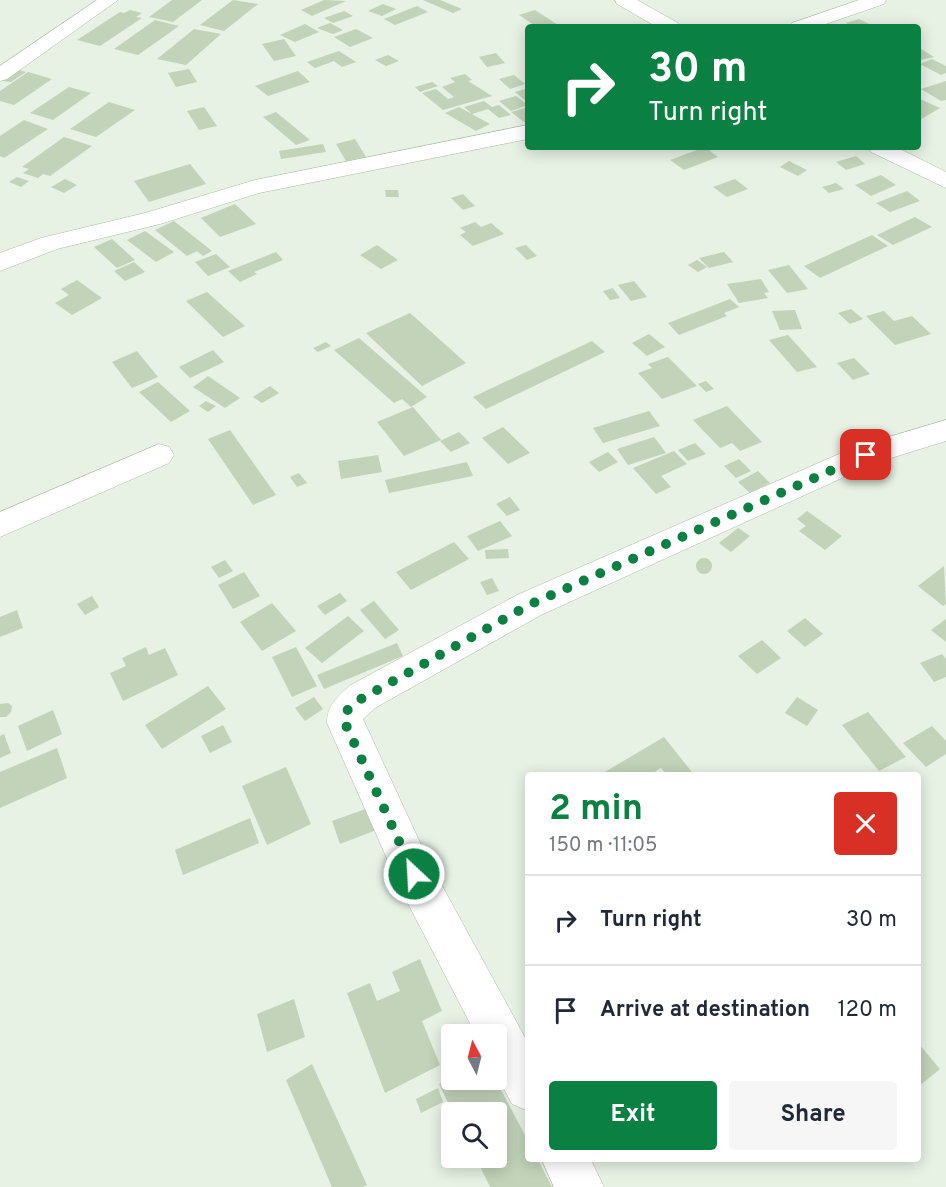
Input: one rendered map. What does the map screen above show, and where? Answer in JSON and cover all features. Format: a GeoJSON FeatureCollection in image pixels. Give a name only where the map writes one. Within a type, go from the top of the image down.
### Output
{"type":"FeatureCollection","features":[{"type":"Feature","properties":{"kind":"street"},"geometry":{"type":"LineString","coordinates":[[0,75],[109,0]]}},
{"type":"Feature","properties":{"kind":"street"},"geometry":{"type":"LineString","coordinates":[[624,0],[666,24]]}},
{"type":"Feature","properties":{"kind":"street"},"geometry":{"type":"LineString","coordinates":[[808,24],[877,0]]}},
{"type":"Feature","properties":{"kind":"street"},"geometry":{"type":"LineString","coordinates":[[0,263],[24,251],[50,243],[152,219],[255,187],[525,133]]}},
{"type":"Feature","properties":{"kind":"street"},"geometry":{"type":"LineString","coordinates":[[885,150],[946,181]]}},
{"type":"Feature","properties":{"kind":"street"},"geometry":{"type":"LineString","coordinates":[[525,1082],[414,874],[345,723],[345,713],[362,698],[529,605],[866,455],[946,430]]}},
{"type":"Feature","properties":{"kind":"street"},"geometry":{"type":"LineString","coordinates":[[0,525],[159,455]]}},
{"type":"Feature","properties":{"kind":"street"},"geometry":{"type":"LineString","coordinates":[[566,1162],[580,1187]]}},
{"type":"Feature","properties":{"kind":"building"},"geometry":{"type":"Polygon","coordinates":[[[172,0],[202,0],[173,22],[149,17],[172,0]]]}},
{"type":"Feature","properties":{"kind":"building"},"geometry":{"type":"Polygon","coordinates":[[[233,0],[258,4],[224,31],[200,25],[233,0]]]}},
{"type":"Feature","properties":{"kind":"building"},"geometry":{"type":"Polygon","coordinates":[[[324,0],[346,1],[312,16],[301,10],[324,0]]]}},
{"type":"Feature","properties":{"kind":"building"},"geometry":{"type":"Polygon","coordinates":[[[423,0],[440,0],[462,9],[453,13],[423,0]]]}},
{"type":"Feature","properties":{"kind":"building"},"geometry":{"type":"Polygon","coordinates":[[[383,4],[396,9],[382,16],[368,11],[383,4]]]}},
{"type":"Feature","properties":{"kind":"building"},"geometry":{"type":"Polygon","coordinates":[[[417,6],[428,12],[395,25],[384,19],[417,6]]]}},
{"type":"Feature","properties":{"kind":"building"},"geometry":{"type":"Polygon","coordinates":[[[130,10],[142,13],[136,17],[142,18],[100,46],[77,40],[120,12],[130,10]]]}},
{"type":"Feature","properties":{"kind":"building"},"geometry":{"type":"Polygon","coordinates":[[[535,10],[556,24],[532,24],[519,15],[535,10]]]}},
{"type":"Feature","properties":{"kind":"building"},"geometry":{"type":"Polygon","coordinates":[[[344,11],[353,16],[333,23],[324,18],[344,11]]]}},
{"type":"Feature","properties":{"kind":"building"},"geometry":{"type":"Polygon","coordinates":[[[859,19],[869,24],[848,24],[846,23],[859,19]]]}},
{"type":"Feature","properties":{"kind":"building"},"geometry":{"type":"Polygon","coordinates":[[[155,20],[179,26],[138,55],[114,49],[155,20]]]}},
{"type":"Feature","properties":{"kind":"building"},"geometry":{"type":"Polygon","coordinates":[[[330,23],[343,30],[333,34],[317,28],[330,23]]]}},
{"type":"Feature","properties":{"kind":"building"},"geometry":{"type":"Polygon","coordinates":[[[305,24],[319,32],[295,42],[280,35],[305,24]]]}},
{"type":"Feature","properties":{"kind":"building"},"geometry":{"type":"Polygon","coordinates":[[[194,29],[221,34],[186,65],[157,59],[194,29]]]}},
{"type":"Feature","properties":{"kind":"building"},"geometry":{"type":"Polygon","coordinates":[[[356,29],[373,38],[350,47],[334,37],[356,29]]]}},
{"type":"Feature","properties":{"kind":"building"},"geometry":{"type":"Polygon","coordinates":[[[284,39],[296,56],[274,61],[262,44],[284,39]]]}},
{"type":"Feature","properties":{"kind":"building"},"geometry":{"type":"Polygon","coordinates":[[[921,49],[934,57],[921,60],[921,49]]]}},
{"type":"Feature","properties":{"kind":"building"},"geometry":{"type":"Polygon","coordinates":[[[339,51],[356,62],[342,67],[334,61],[315,68],[307,62],[339,51]]]}},
{"type":"Feature","properties":{"kind":"building"},"geometry":{"type":"Polygon","coordinates":[[[496,53],[505,63],[487,67],[479,57],[496,53]]]}},
{"type":"Feature","properties":{"kind":"building"},"geometry":{"type":"Polygon","coordinates":[[[388,55],[399,61],[386,66],[375,60],[388,55]]]}},
{"type":"Feature","properties":{"kind":"building"},"geometry":{"type":"Polygon","coordinates":[[[932,59],[946,66],[946,73],[941,75],[921,64],[932,59]]]}},
{"type":"Feature","properties":{"kind":"building"},"geometry":{"type":"Polygon","coordinates":[[[189,69],[197,82],[176,87],[168,73],[189,69]]]}},
{"type":"Feature","properties":{"kind":"building"},"geometry":{"type":"Polygon","coordinates":[[[19,70],[26,72],[11,82],[3,81],[19,70]]]}},
{"type":"Feature","properties":{"kind":"building"},"geometry":{"type":"Polygon","coordinates":[[[298,71],[310,82],[268,96],[255,86],[298,71]]]}},
{"type":"Feature","properties":{"kind":"building"},"geometry":{"type":"Polygon","coordinates":[[[28,72],[52,79],[14,105],[0,101],[0,91],[28,72]]]}},
{"type":"Feature","properties":{"kind":"building"},"geometry":{"type":"Polygon","coordinates":[[[465,74],[472,80],[468,81],[492,96],[443,110],[422,93],[436,89],[448,99],[454,97],[442,87],[455,82],[450,78],[465,74]]]}},
{"type":"Feature","properties":{"kind":"building"},"geometry":{"type":"Polygon","coordinates":[[[514,75],[525,84],[510,89],[499,79],[514,75]]]}},
{"type":"Feature","properties":{"kind":"building"},"geometry":{"type":"Polygon","coordinates":[[[946,81],[946,100],[941,101],[921,89],[946,81]]]}},
{"type":"Feature","properties":{"kind":"building"},"geometry":{"type":"Polygon","coordinates":[[[432,82],[438,86],[420,92],[415,87],[432,82]]]}},
{"type":"Feature","properties":{"kind":"building"},"geometry":{"type":"Polygon","coordinates":[[[69,87],[91,93],[53,120],[30,113],[69,87]]]}},
{"type":"Feature","properties":{"kind":"building"},"geometry":{"type":"Polygon","coordinates":[[[525,89],[525,100],[515,92],[525,89]]]}},
{"type":"Feature","properties":{"kind":"building"},"geometry":{"type":"Polygon","coordinates":[[[516,96],[525,103],[525,106],[511,111],[499,101],[516,96]]]}},
{"type":"Feature","properties":{"kind":"building"},"geometry":{"type":"Polygon","coordinates":[[[921,99],[940,108],[921,119],[921,99]]]}},
{"type":"Feature","properties":{"kind":"building"},"geometry":{"type":"Polygon","coordinates":[[[484,101],[492,107],[499,105],[511,115],[499,118],[488,109],[472,114],[464,107],[484,101]]]}},
{"type":"Feature","properties":{"kind":"building"},"geometry":{"type":"Polygon","coordinates":[[[109,102],[135,110],[96,137],[70,129],[109,102]]]}},
{"type":"Feature","properties":{"kind":"building"},"geometry":{"type":"Polygon","coordinates":[[[204,107],[217,126],[199,130],[187,111],[204,107]]]}},
{"type":"Feature","properties":{"kind":"building"},"geometry":{"type":"Polygon","coordinates":[[[459,107],[490,124],[476,131],[445,113],[459,107]]]}},
{"type":"Feature","properties":{"kind":"building"},"geometry":{"type":"Polygon","coordinates":[[[525,108],[525,122],[524,122],[511,112],[525,108]]]}},
{"type":"Feature","properties":{"kind":"building"},"geometry":{"type":"Polygon","coordinates":[[[276,112],[310,140],[296,145],[263,117],[276,112]]]}},
{"type":"Feature","properties":{"kind":"building"},"geometry":{"type":"Polygon","coordinates":[[[24,120],[48,129],[4,158],[0,156],[0,136],[24,120]]]}},
{"type":"Feature","properties":{"kind":"building"},"geometry":{"type":"Polygon","coordinates":[[[64,137],[92,146],[50,176],[43,174],[38,178],[23,173],[29,169],[22,167],[64,137]]]}},
{"type":"Feature","properties":{"kind":"building"},"geometry":{"type":"Polygon","coordinates":[[[355,139],[366,157],[346,161],[336,144],[355,139]]]}},
{"type":"Feature","properties":{"kind":"building"},"geometry":{"type":"Polygon","coordinates":[[[323,144],[326,152],[281,159],[279,151],[323,144]]]}},
{"type":"Feature","properties":{"kind":"building"},"geometry":{"type":"Polygon","coordinates":[[[697,150],[709,150],[718,157],[684,170],[670,160],[697,150]]]}},
{"type":"Feature","properties":{"kind":"building"},"geometry":{"type":"Polygon","coordinates":[[[856,156],[865,164],[846,170],[836,162],[856,156]]]}},
{"type":"Feature","properties":{"kind":"building"},"geometry":{"type":"Polygon","coordinates":[[[789,161],[807,170],[798,176],[780,167],[789,161]]]}},
{"type":"Feature","properties":{"kind":"building"},"geometry":{"type":"Polygon","coordinates":[[[190,164],[206,184],[149,202],[134,181],[190,164]]]}},
{"type":"Feature","properties":{"kind":"building"},"geometry":{"type":"Polygon","coordinates":[[[881,175],[896,185],[871,196],[855,185],[881,175]]]}},
{"type":"Feature","properties":{"kind":"building"},"geometry":{"type":"Polygon","coordinates":[[[17,177],[29,181],[21,187],[9,182],[17,177]]]}},
{"type":"Feature","properties":{"kind":"building"},"geometry":{"type":"Polygon","coordinates":[[[65,179],[77,185],[64,193],[51,187],[65,179]]]}},
{"type":"Feature","properties":{"kind":"building"},"geometry":{"type":"Polygon","coordinates":[[[735,179],[748,189],[727,197],[713,187],[735,179]]]}},
{"type":"Feature","properties":{"kind":"building"},"geometry":{"type":"Polygon","coordinates":[[[836,183],[844,189],[829,193],[822,187],[836,183]]]}},
{"type":"Feature","properties":{"kind":"building"},"geometry":{"type":"Polygon","coordinates":[[[385,190],[398,190],[399,197],[386,197],[385,190]]]}},
{"type":"Feature","properties":{"kind":"building"},"geometry":{"type":"Polygon","coordinates":[[[907,191],[920,201],[890,212],[876,203],[907,191]]]}},
{"type":"Feature","properties":{"kind":"building"},"geometry":{"type":"Polygon","coordinates":[[[463,194],[475,206],[463,210],[451,198],[463,194]]]}},
{"type":"Feature","properties":{"kind":"building"},"geometry":{"type":"Polygon","coordinates":[[[235,204],[256,224],[220,237],[201,218],[235,204]]]}},
{"type":"Feature","properties":{"kind":"building"},"geometry":{"type":"Polygon","coordinates":[[[915,217],[932,227],[893,245],[877,235],[915,217]]]}},
{"type":"Feature","properties":{"kind":"building"},"geometry":{"type":"Polygon","coordinates":[[[174,221],[212,251],[203,256],[197,251],[187,256],[155,230],[174,221]]]}},
{"type":"Feature","properties":{"kind":"building"},"geometry":{"type":"Polygon","coordinates":[[[475,222],[481,227],[491,223],[504,234],[473,246],[460,235],[466,232],[460,228],[475,222]]]}},
{"type":"Feature","properties":{"kind":"building"},"geometry":{"type":"Polygon","coordinates":[[[145,231],[174,252],[156,262],[127,240],[145,231]]]}},
{"type":"Feature","properties":{"kind":"building"},"geometry":{"type":"Polygon","coordinates":[[[872,235],[888,246],[820,278],[804,266],[872,235]]]}},
{"type":"Feature","properties":{"kind":"building"},"geometry":{"type":"Polygon","coordinates":[[[112,239],[135,260],[117,268],[94,247],[112,239]]]}},
{"type":"Feature","properties":{"kind":"building"},"geometry":{"type":"Polygon","coordinates":[[[377,245],[398,260],[381,269],[360,255],[377,245]]]}},
{"type":"Feature","properties":{"kind":"building"},"geometry":{"type":"Polygon","coordinates":[[[526,245],[537,256],[527,260],[515,248],[526,245]]]}},
{"type":"Feature","properties":{"kind":"building"},"geometry":{"type":"Polygon","coordinates":[[[276,252],[283,260],[254,272],[257,274],[240,282],[228,271],[276,252]]]}},
{"type":"Feature","properties":{"kind":"building"},"geometry":{"type":"Polygon","coordinates":[[[724,252],[733,262],[709,268],[699,258],[724,252]]]}},
{"type":"Feature","properties":{"kind":"building"},"geometry":{"type":"Polygon","coordinates":[[[216,254],[230,267],[208,276],[195,262],[216,254]]]}},
{"type":"Feature","properties":{"kind":"building"},"geometry":{"type":"Polygon","coordinates":[[[697,260],[707,267],[698,272],[688,265],[697,260]]]}},
{"type":"Feature","properties":{"kind":"building"},"geometry":{"type":"Polygon","coordinates":[[[134,262],[145,272],[125,281],[114,271],[134,262]]]}},
{"type":"Feature","properties":{"kind":"building"},"geometry":{"type":"Polygon","coordinates":[[[789,265],[808,289],[787,293],[768,270],[789,265]]]}},
{"type":"Feature","properties":{"kind":"building"},"geometry":{"type":"Polygon","coordinates":[[[761,279],[769,292],[764,293],[768,298],[739,303],[727,284],[761,279]]]}},
{"type":"Feature","properties":{"kind":"building"},"geometry":{"type":"Polygon","coordinates":[[[77,280],[102,298],[72,315],[55,303],[69,295],[61,289],[77,280]]]}},
{"type":"Feature","properties":{"kind":"building"},"geometry":{"type":"Polygon","coordinates":[[[634,281],[647,297],[631,301],[618,285],[634,281]]]}},
{"type":"Feature","properties":{"kind":"building"},"geometry":{"type":"Polygon","coordinates":[[[613,288],[620,298],[610,300],[603,291],[613,288]]]}},
{"type":"Feature","properties":{"kind":"building"},"geometry":{"type":"Polygon","coordinates":[[[207,292],[245,326],[223,337],[186,301],[207,292]]]}},
{"type":"Feature","properties":{"kind":"building"},"geometry":{"type":"Polygon","coordinates":[[[730,299],[739,307],[724,313],[727,316],[679,335],[668,323],[730,299]]]}},
{"type":"Feature","properties":{"kind":"building"},"geometry":{"type":"Polygon","coordinates":[[[851,309],[863,319],[850,324],[838,313],[851,309]]]}},
{"type":"Feature","properties":{"kind":"building"},"geometry":{"type":"Polygon","coordinates":[[[795,310],[802,329],[780,330],[772,311],[795,310]]]}},
{"type":"Feature","properties":{"kind":"building"},"geometry":{"type":"Polygon","coordinates":[[[884,311],[894,321],[912,316],[931,334],[895,345],[866,316],[884,311]]]}},
{"type":"Feature","properties":{"kind":"building"},"geometry":{"type":"Polygon","coordinates":[[[410,313],[466,363],[422,386],[366,333],[410,313]]]}},
{"type":"Feature","properties":{"kind":"building"},"geometry":{"type":"Polygon","coordinates":[[[649,334],[665,347],[647,356],[632,343],[649,334]]]}},
{"type":"Feature","properties":{"kind":"building"},"geometry":{"type":"Polygon","coordinates":[[[788,335],[817,367],[797,372],[769,340],[788,335]]]}},
{"type":"Feature","properties":{"kind":"building"},"geometry":{"type":"Polygon","coordinates":[[[359,338],[427,397],[411,407],[402,399],[394,403],[334,350],[359,338]]]}},
{"type":"Feature","properties":{"kind":"building"},"geometry":{"type":"Polygon","coordinates":[[[592,341],[605,352],[486,409],[473,397],[592,341]]]}},
{"type":"Feature","properties":{"kind":"building"},"geometry":{"type":"Polygon","coordinates":[[[326,342],[331,346],[318,352],[313,348],[326,342]]]}},
{"type":"Feature","properties":{"kind":"building"},"geometry":{"type":"Polygon","coordinates":[[[213,350],[224,362],[190,378],[179,367],[213,350]]]}},
{"type":"Feature","properties":{"kind":"building"},"geometry":{"type":"Polygon","coordinates":[[[137,351],[158,377],[132,388],[112,362],[137,351]]]}},
{"type":"Feature","properties":{"kind":"building"},"geometry":{"type":"Polygon","coordinates":[[[668,357],[697,386],[662,399],[638,373],[652,368],[648,364],[668,357]]]}},
{"type":"Feature","properties":{"kind":"building"},"geometry":{"type":"Polygon","coordinates":[[[854,358],[870,374],[853,380],[837,363],[854,358]]]}},
{"type":"Feature","properties":{"kind":"building"},"geometry":{"type":"Polygon","coordinates":[[[208,376],[240,398],[225,408],[193,387],[208,376]]]}},
{"type":"Feature","properties":{"kind":"building"},"geometry":{"type":"Polygon","coordinates":[[[706,381],[714,389],[706,392],[698,384],[706,381]]]}},
{"type":"Feature","properties":{"kind":"building"},"geometry":{"type":"Polygon","coordinates":[[[158,382],[190,411],[171,422],[139,392],[158,382]]]}},
{"type":"Feature","properties":{"kind":"building"},"geometry":{"type":"Polygon","coordinates":[[[270,386],[279,393],[262,403],[253,397],[270,386]]]}},
{"type":"Feature","properties":{"kind":"building"},"geometry":{"type":"Polygon","coordinates":[[[206,401],[216,406],[208,412],[199,406],[206,401]]]}},
{"type":"Feature","properties":{"kind":"building"},"geometry":{"type":"Polygon","coordinates":[[[727,406],[762,442],[740,451],[732,443],[720,448],[693,420],[727,406]]]}},
{"type":"Feature","properties":{"kind":"building"},"geometry":{"type":"Polygon","coordinates":[[[413,407],[441,440],[404,456],[377,422],[413,407]]]}},
{"type":"Feature","properties":{"kind":"building"},"geometry":{"type":"Polygon","coordinates":[[[649,411],[660,426],[603,443],[593,428],[649,411]]]}},
{"type":"Feature","properties":{"kind":"building"},"geometry":{"type":"Polygon","coordinates":[[[503,427],[530,453],[508,464],[482,438],[503,427]]]}},
{"type":"Feature","properties":{"kind":"building"},"geometry":{"type":"Polygon","coordinates":[[[230,430],[276,495],[253,505],[208,439],[230,430]]]}},
{"type":"Feature","properties":{"kind":"building"},"geometry":{"type":"Polygon","coordinates":[[[459,432],[470,443],[451,452],[440,441],[459,432]]]}},
{"type":"Feature","properties":{"kind":"building"},"geometry":{"type":"Polygon","coordinates":[[[654,437],[666,453],[628,465],[617,449],[654,437]]]}},
{"type":"Feature","properties":{"kind":"building"},"geometry":{"type":"Polygon","coordinates":[[[695,443],[706,454],[688,461],[678,450],[695,443]]]}},
{"type":"Feature","properties":{"kind":"building"},"geometry":{"type":"Polygon","coordinates":[[[674,451],[687,464],[661,476],[671,487],[656,494],[633,468],[674,451]]]}},
{"type":"Feature","properties":{"kind":"building"},"geometry":{"type":"Polygon","coordinates":[[[608,452],[618,462],[599,472],[589,462],[608,452]]]}},
{"type":"Feature","properties":{"kind":"building"},"geometry":{"type":"Polygon","coordinates":[[[378,455],[382,472],[341,479],[338,461],[378,455]]]}},
{"type":"Feature","properties":{"kind":"building"},"geometry":{"type":"Polygon","coordinates":[[[739,459],[751,471],[736,478],[724,466],[739,459]]]}},
{"type":"Feature","properties":{"kind":"building"},"geometry":{"type":"Polygon","coordinates":[[[467,462],[473,476],[389,493],[385,480],[467,462]]]}},
{"type":"Feature","properties":{"kind":"building"},"geometry":{"type":"Polygon","coordinates":[[[758,471],[770,483],[750,493],[738,482],[758,471]]]}},
{"type":"Feature","properties":{"kind":"building"},"geometry":{"type":"Polygon","coordinates":[[[299,473],[307,483],[297,487],[290,477],[299,473]]]}},
{"type":"Feature","properties":{"kind":"building"},"geometry":{"type":"Polygon","coordinates":[[[510,497],[520,510],[507,516],[496,504],[510,497]]]}},
{"type":"Feature","properties":{"kind":"building"},"geometry":{"type":"Polygon","coordinates":[[[807,511],[842,536],[825,550],[799,531],[806,526],[797,519],[807,511]]]}},
{"type":"Feature","properties":{"kind":"building"},"geometry":{"type":"Polygon","coordinates":[[[500,521],[512,536],[478,551],[467,536],[500,521]]]}},
{"type":"Feature","properties":{"kind":"building"},"geometry":{"type":"Polygon","coordinates":[[[738,528],[750,536],[731,552],[719,543],[738,528]]]}},
{"type":"Feature","properties":{"kind":"building"},"geometry":{"type":"Polygon","coordinates":[[[454,542],[469,559],[411,590],[396,572],[454,542]]]}},
{"type":"Feature","properties":{"kind":"building"},"geometry":{"type":"Polygon","coordinates":[[[508,549],[509,558],[486,559],[485,550],[508,549]]]}},
{"type":"Feature","properties":{"kind":"building"},"geometry":{"type":"Polygon","coordinates":[[[701,558],[707,558],[712,566],[710,572],[701,574],[696,569],[696,563],[701,558]]]}},
{"type":"Feature","properties":{"kind":"building"},"geometry":{"type":"Polygon","coordinates":[[[225,560],[233,571],[219,578],[211,567],[225,560]]]}},
{"type":"Feature","properties":{"kind":"building"},"geometry":{"type":"Polygon","coordinates":[[[944,566],[946,604],[943,606],[918,586],[944,566]]]}},
{"type":"Feature","properties":{"kind":"building"},"geometry":{"type":"Polygon","coordinates":[[[244,572],[260,596],[233,609],[218,585],[244,572]]]}},
{"type":"Feature","properties":{"kind":"building"},"geometry":{"type":"Polygon","coordinates":[[[492,578],[499,591],[487,595],[480,582],[492,578]]]}},
{"type":"Feature","properties":{"kind":"building"},"geometry":{"type":"Polygon","coordinates":[[[340,593],[347,601],[325,615],[317,606],[340,593]]]}},
{"type":"Feature","properties":{"kind":"building"},"geometry":{"type":"Polygon","coordinates":[[[92,596],[99,607],[85,615],[77,604],[92,596]]]}},
{"type":"Feature","properties":{"kind":"building"},"geometry":{"type":"Polygon","coordinates":[[[374,601],[399,630],[385,639],[360,610],[374,601]]]}},
{"type":"Feature","properties":{"kind":"building"},"geometry":{"type":"Polygon","coordinates":[[[272,603],[296,631],[262,651],[240,622],[272,603]]]}},
{"type":"Feature","properties":{"kind":"building"},"geometry":{"type":"Polygon","coordinates":[[[17,610],[23,628],[0,637],[0,617],[17,610]]]}},
{"type":"Feature","properties":{"kind":"building"},"geometry":{"type":"Polygon","coordinates":[[[348,616],[364,631],[322,663],[305,648],[348,616]]]}},
{"type":"Feature","properties":{"kind":"building"},"geometry":{"type":"Polygon","coordinates":[[[805,618],[823,634],[805,647],[787,631],[805,618]]]}},
{"type":"Feature","properties":{"kind":"building"},"geometry":{"type":"Polygon","coordinates":[[[946,619],[946,642],[931,630],[946,619]]]}},
{"type":"Feature","properties":{"kind":"building"},"geometry":{"type":"Polygon","coordinates":[[[762,640],[781,658],[757,674],[738,656],[762,640]]]}},
{"type":"Feature","properties":{"kind":"building"},"geometry":{"type":"Polygon","coordinates":[[[397,643],[403,656],[324,689],[317,675],[397,643]]]}},
{"type":"Feature","properties":{"kind":"building"},"geometry":{"type":"Polygon","coordinates":[[[146,647],[149,655],[165,648],[178,675],[123,701],[110,673],[126,666],[122,658],[146,647]]]}},
{"type":"Feature","properties":{"kind":"building"},"geometry":{"type":"Polygon","coordinates":[[[296,647],[317,686],[292,697],[272,657],[296,647]]]}},
{"type":"Feature","properties":{"kind":"building"},"geometry":{"type":"Polygon","coordinates":[[[942,654],[946,659],[946,677],[934,682],[920,663],[942,654]]]}},
{"type":"Feature","properties":{"kind":"building"},"geometry":{"type":"Polygon","coordinates":[[[208,686],[226,709],[162,749],[145,725],[208,686]]]}},
{"type":"Feature","properties":{"kind":"building"},"geometry":{"type":"Polygon","coordinates":[[[314,697],[323,709],[305,721],[295,708],[314,697]]]}},
{"type":"Feature","properties":{"kind":"building"},"geometry":{"type":"Polygon","coordinates":[[[797,697],[818,710],[807,726],[785,713],[797,697]]]}},
{"type":"Feature","properties":{"kind":"building"},"geometry":{"type":"Polygon","coordinates":[[[8,703],[12,706],[11,712],[6,717],[0,717],[0,704],[8,703]]]}},
{"type":"Feature","properties":{"kind":"building"},"geometry":{"type":"Polygon","coordinates":[[[53,710],[62,734],[27,751],[18,726],[53,710]]]}},
{"type":"Feature","properties":{"kind":"building"},"geometry":{"type":"Polygon","coordinates":[[[868,712],[906,757],[879,771],[842,725],[868,712]]]}},
{"type":"Feature","properties":{"kind":"building"},"geometry":{"type":"Polygon","coordinates":[[[223,725],[232,742],[210,753],[201,736],[223,725]]]}},
{"type":"Feature","properties":{"kind":"building"},"geometry":{"type":"Polygon","coordinates":[[[932,726],[946,741],[946,754],[926,767],[903,743],[932,726]]]}},
{"type":"Feature","properties":{"kind":"building"},"geometry":{"type":"Polygon","coordinates":[[[4,734],[11,753],[0,758],[0,736],[4,734]]]}},
{"type":"Feature","properties":{"kind":"building"},"geometry":{"type":"Polygon","coordinates":[[[664,737],[692,772],[664,772],[661,768],[654,772],[605,772],[664,737]]]}},
{"type":"Feature","properties":{"kind":"building"},"geometry":{"type":"Polygon","coordinates":[[[57,748],[67,778],[0,808],[0,772],[57,748]]]}},
{"type":"Feature","properties":{"kind":"building"},"geometry":{"type":"Polygon","coordinates":[[[286,767],[311,824],[267,845],[242,786],[286,767]]]}},
{"type":"Feature","properties":{"kind":"building"},"geometry":{"type":"Polygon","coordinates":[[[371,807],[379,829],[340,844],[332,821],[371,807]]]}},
{"type":"Feature","properties":{"kind":"building"},"geometry":{"type":"Polygon","coordinates":[[[250,818],[259,843],[183,875],[175,850],[250,818]]]}},
{"type":"Feature","properties":{"kind":"building"},"geometry":{"type":"Polygon","coordinates":[[[420,959],[442,1011],[422,1021],[440,1065],[385,1093],[347,993],[370,983],[377,1001],[400,991],[392,972],[420,959]]]}},
{"type":"Feature","properties":{"kind":"building"},"geometry":{"type":"Polygon","coordinates":[[[294,999],[305,1037],[267,1052],[257,1014],[294,999]]]}},
{"type":"Feature","properties":{"kind":"building"},"geometry":{"type":"Polygon","coordinates":[[[921,1047],[940,1069],[921,1085],[921,1047]]]}},
{"type":"Feature","properties":{"kind":"building"},"geometry":{"type":"Polygon","coordinates":[[[312,1064],[367,1185],[363,1187],[332,1187],[286,1080],[312,1064]]]}},
{"type":"Feature","properties":{"kind":"building"},"geometry":{"type":"Polygon","coordinates":[[[438,1088],[443,1102],[421,1113],[416,1099],[438,1088]]]}},
{"type":"Feature","properties":{"kind":"building"},"geometry":{"type":"Polygon","coordinates":[[[442,1090],[501,1090],[525,1135],[525,1162],[539,1162],[552,1187],[490,1187],[481,1168],[507,1168],[507,1102],[448,1102],[442,1090]]]}},
{"type":"Feature","properties":{"kind":"route"},"geometry":{"type":"LineString","coordinates":[[414,874],[345,723],[345,713],[354,703],[529,605],[866,455]]}}]}
